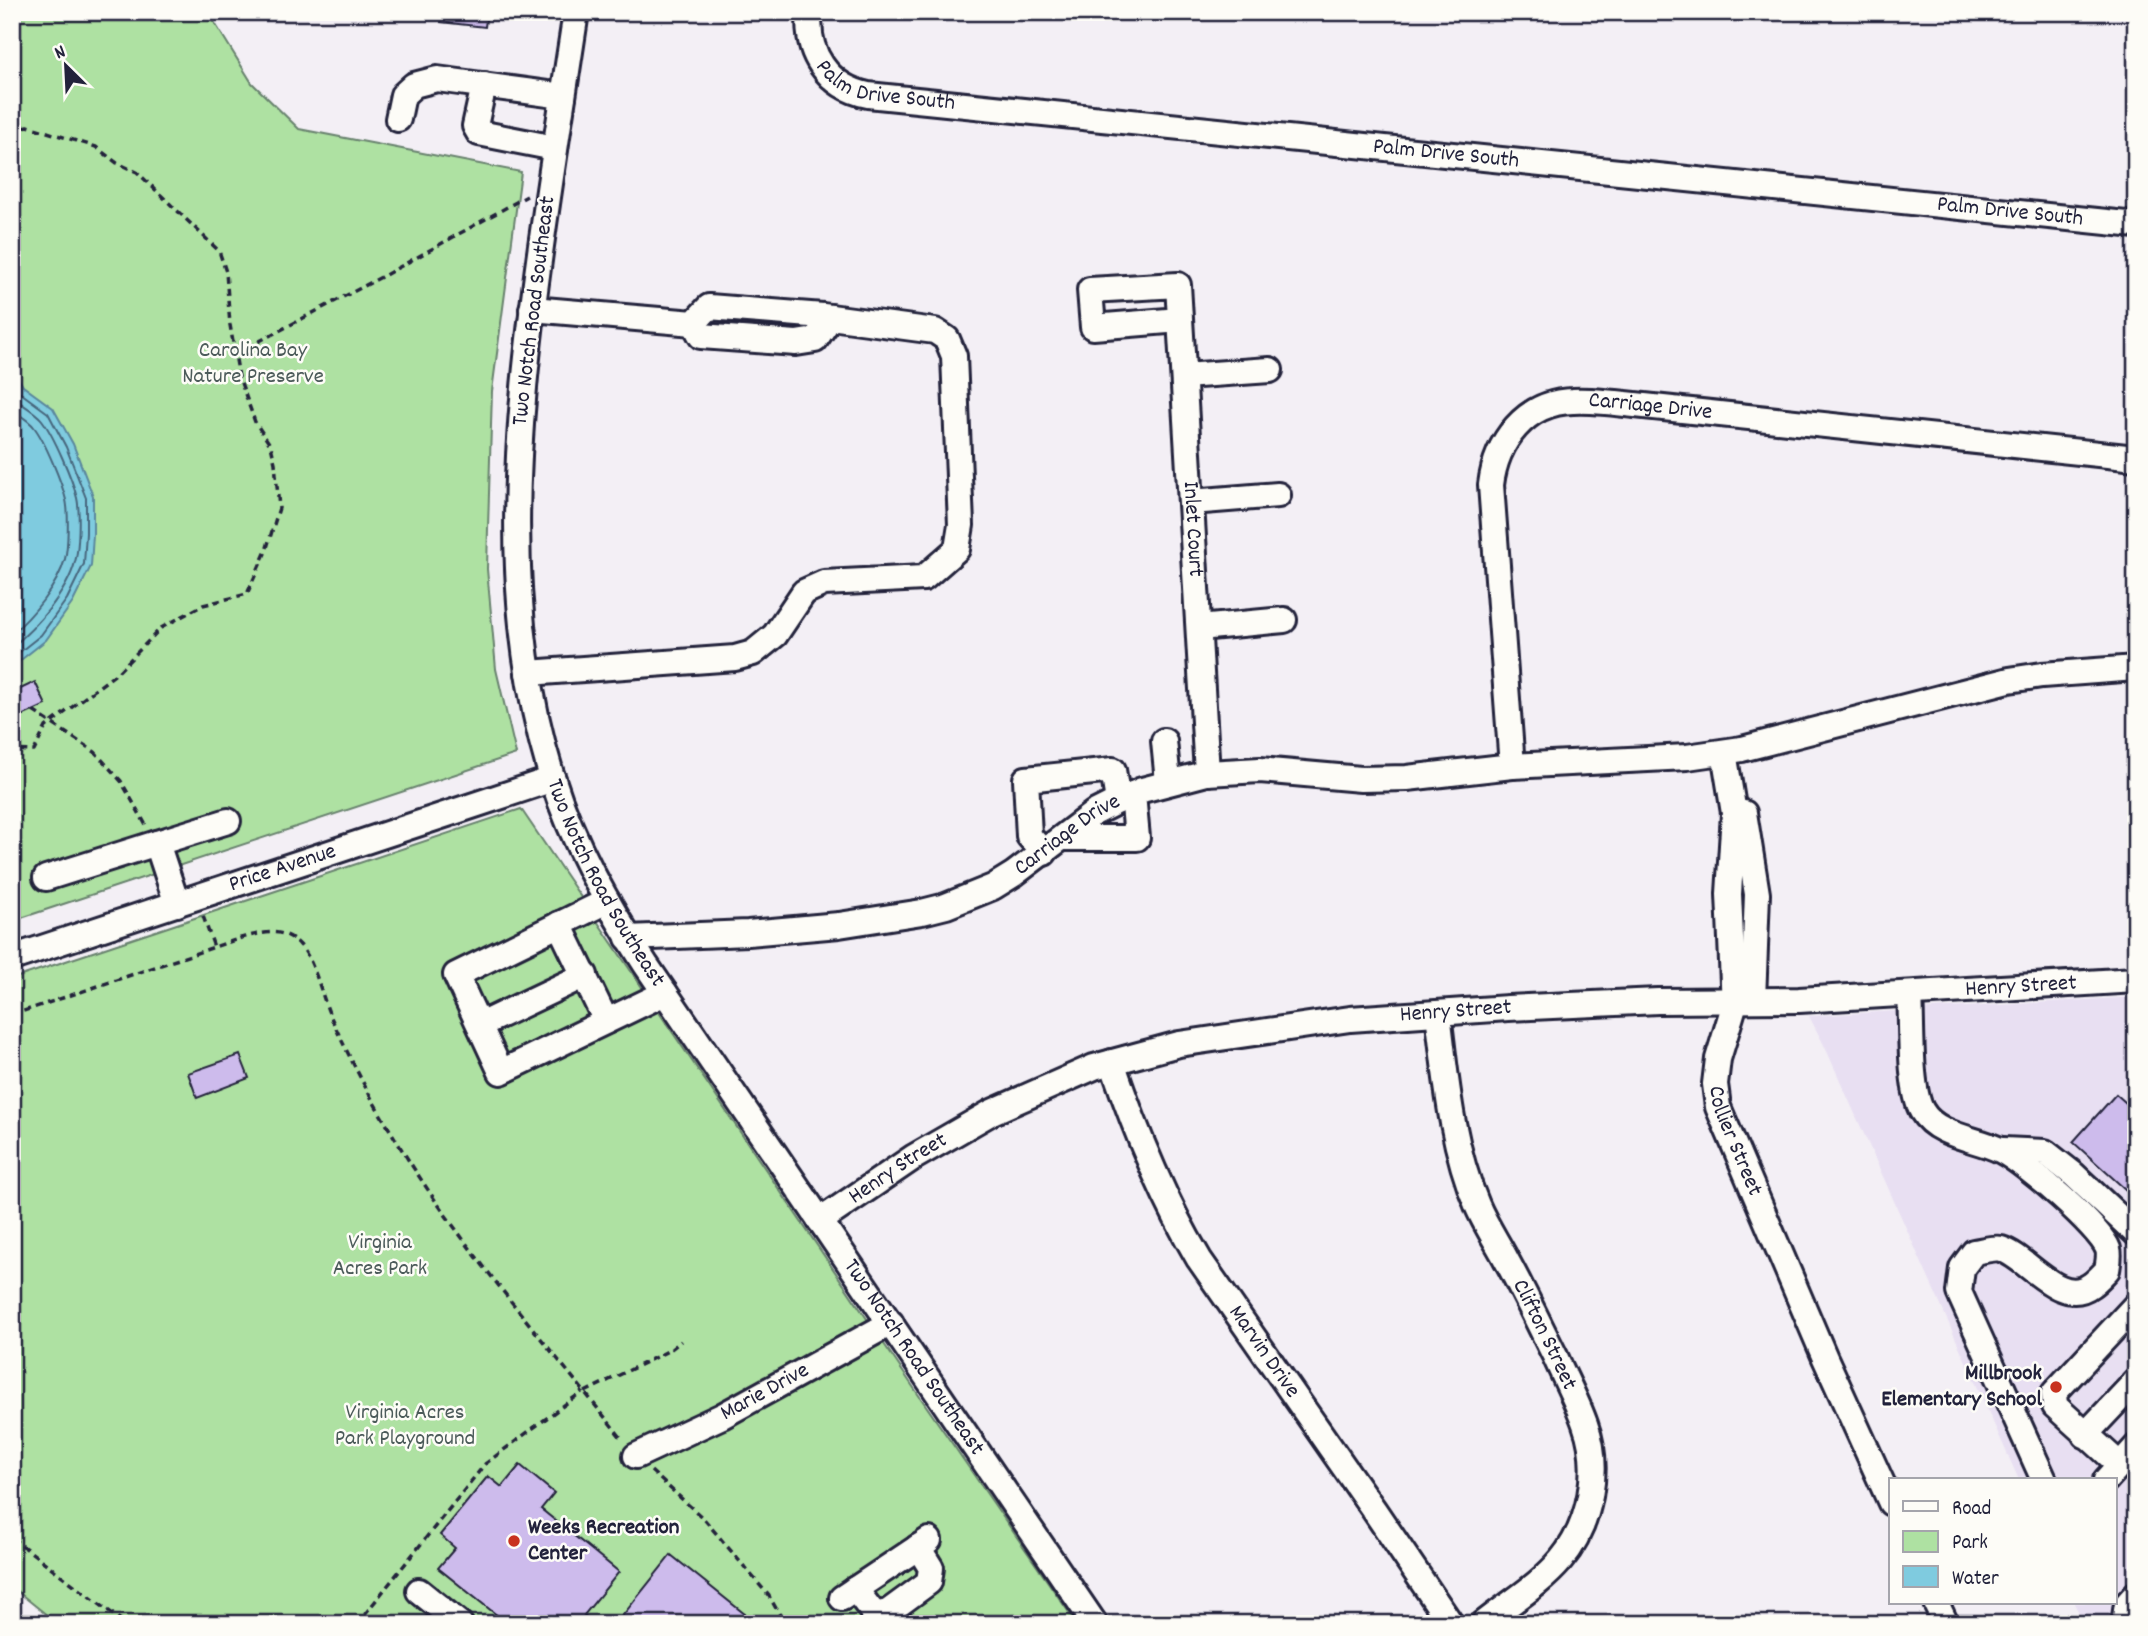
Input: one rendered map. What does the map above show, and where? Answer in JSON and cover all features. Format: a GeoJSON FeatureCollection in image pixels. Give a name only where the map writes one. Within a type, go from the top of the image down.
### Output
{"type":"FeatureCollection","features":[{"type":"Feature","properties":{"kind":"street","name":"Two Notch Road Southeast"},"geometry":{"type":"LineString","coordinates":[[576,12],[532,309],[523,391],[517,527],[520,614],[528,673],[542,742],[553,779],[583,855],[628,938],[1095,1624]]}},
{"type":"Feature","properties":{"kind":"street","name":"Palm Drive South"},"geometry":{"type":"LineString","coordinates":[[810,12],[810,36],[817,60],[834,79],[856,93],[868,95],[2136,225]]}},
{"type":"Feature","properties":{"kind":"street"},"geometry":{"type":"LineString","coordinates":[[398,119],[403,95],[422,82],[437,79],[563,96]]}},
{"type":"Feature","properties":{"kind":"street"},"geometry":{"type":"LineString","coordinates":[[484,85],[476,130],[485,135],[555,149]]}},
{"type":"Feature","properties":{"kind":"street","name":"Inlet Court"},"geometry":{"type":"LineString","coordinates":[[1180,320],[1093,327],[1090,290],[1178,285],[1207,773]]}},
{"type":"Feature","properties":{"kind":"street"},"geometry":{"type":"LineString","coordinates":[[528,673],[734,658],[753,653],[775,635],[804,592],[824,583],[924,578],[957,549],[961,525],[954,356],[947,340],[935,331],[831,317],[709,307],[694,323],[532,309]]}},
{"type":"Feature","properties":{"kind":"street"},"geometry":{"type":"LineString","coordinates":[[1184,376],[1270,370]]}},
{"type":"Feature","properties":{"kind":"street","name":"Carriage Drive"},"geometry":{"type":"LineString","coordinates":[[1512,766],[1491,485],[1493,469],[1502,443],[1520,421],[1544,407],[1572,401],[1616,403],[2136,458]]}},
{"type":"Feature","properties":{"kind":"street"},"geometry":{"type":"LineString","coordinates":[[1191,502],[1278,495]]}},
{"type":"Feature","properties":{"kind":"street"},"geometry":{"type":"LineString","coordinates":[[1199,628],[1284,620]]}},
{"type":"Feature","properties":{"kind":"street","name":"Carriage Drive"},"geometry":{"type":"LineString","coordinates":[[628,938],[748,933],[839,925],[922,912],[958,902],[993,887],[1054,846],[1094,813],[1125,797],[1168,782],[1207,773],[1260,770],[1361,779],[1407,778],[1512,766],[1687,757],[1733,751],[2010,680],[2136,668]]}},
{"type":"Feature","properties":{"kind":"street"},"geometry":{"type":"LineString","coordinates":[[1164,741],[1168,782]]}},
{"type":"Feature","properties":{"kind":"street","name":"Collier Street"},"geometry":{"type":"LineString","coordinates":[[1733,751],[1756,894],[1743,1001],[1734,1006],[1720,1052],[1716,1091],[1723,1122],[1889,1499]]}},
{"type":"Feature","properties":{"kind":"street"},"geometry":{"type":"LineString","coordinates":[[1113,770],[1125,797],[1137,838],[1054,846],[1029,836],[1026,779],[1113,770]]}},
{"type":"Feature","properties":{"kind":"street","name":"Price Avenue"},"geometry":{"type":"LineString","coordinates":[[12,958],[553,779]]}},
{"type":"Feature","properties":{"kind":"street"},"geometry":{"type":"LineString","coordinates":[[46,878],[228,821]]}},
{"type":"Feature","properties":{"kind":"street"},"geometry":{"type":"LineString","coordinates":[[158,843],[177,904]]}},
{"type":"Feature","properties":{"kind":"street"},"geometry":{"type":"LineString","coordinates":[[607,901],[456,975],[501,1072],[664,993]]}},
{"type":"Feature","properties":{"kind":"street"},"geometry":{"type":"LineString","coordinates":[[559,924],[606,1021]]}},
{"type":"Feature","properties":{"kind":"street"},"geometry":{"type":"LineString","coordinates":[[480,1025],[585,975]]}},
{"type":"Feature","properties":{"kind":"street","name":"Henry Street"},"geometry":{"type":"LineString","coordinates":[[820,1221],[914,1157],[992,1112],[1033,1092],[1112,1062],[1179,1044],[1222,1036],[1350,1018],[1646,1001],[1743,1001],[1910,994],[2136,980]]}},
{"type":"Feature","properties":{"kind":"street"},"geometry":{"type":"LineString","coordinates":[[1910,994],[1914,1094],[1923,1113],[1939,1127],[2002,1150],[2041,1177],[2098,1235],[2109,1250],[2107,1270],[2089,1287],[2070,1291],[2046,1281],[2000,1248],[1974,1252],[1962,1268],[1959,1292],[2043,1478]]}},
{"type":"Feature","properties":{"kind":"street","name":"Clifton Street"},"geometry":{"type":"LineString","coordinates":[[1438,1013],[1452,1118],[1467,1179],[1577,1402],[1586,1426],[1592,1463],[1590,1501],[1581,1527],[1562,1559],[1536,1584],[1483,1624]]}},
{"type":"Feature","properties":{"kind":"street","name":"Marvin Drive"},"geometry":{"type":"LineString","coordinates":[[1112,1062],[1133,1123],[1169,1204],[1194,1250],[1451,1624]]}},
{"type":"Feature","properties":{"kind":"street"},"geometry":{"type":"LineString","coordinates":[[2002,1150],[2045,1152],[2073,1174],[2136,1233]]}},
{"type":"Feature","properties":{"kind":"street"},"geometry":{"type":"LineString","coordinates":[[2121,1464],[2055,1406],[2054,1393],[2136,1305]]}},
{"type":"Feature","properties":{"kind":"street","name":"Marie Drive"},"geometry":{"type":"LineString","coordinates":[[636,1456],[722,1416],[891,1323]]}},
{"type":"Feature","properties":{"kind":"street"},"geometry":{"type":"LineString","coordinates":[[2085,1435],[2136,1381]]}},
{"type":"Feature","properties":{"kind":"street"},"geometry":{"type":"LineString","coordinates":[[924,1544],[931,1568],[929,1582],[888,1612],[875,1615],[848,1594],[924,1544]]}},
{"type":"Feature","properties":{"kind":"street"},"geometry":{"type":"LineString","coordinates":[[419,1591],[460,1624]]}},
{"type":"Feature","properties":{"kind":"street"},"geometry":{"type":"LineString","coordinates":[[2124,1624],[2127,1604],[2136,1594]]}},
{"type":"Feature","properties":{"kind":"street"},"geometry":{"type":"LineString","coordinates":[[1936,1604],[1946,1624]]}},
{"type":"Feature","properties":{"kind":"path"},"geometry":{"type":"LineString","coordinates":[[12,130],[28,126],[96,147],[117,163],[136,172],[219,251],[226,272],[230,325],[239,377],[255,422],[271,446],[279,508],[266,551],[247,594],[203,605],[162,628],[117,673],[46,727],[33,751],[12,750]]}},
{"type":"Feature","properties":{"kind":"path"},"geometry":{"type":"LineString","coordinates":[[237,354],[530,194],[549,188]]}},
{"type":"Feature","properties":{"kind":"path"},"geometry":{"type":"LineString","coordinates":[[33,710],[95,752],[121,781],[158,843]]}},
{"type":"Feature","properties":{"kind":"path"},"geometry":{"type":"LineString","coordinates":[[12,1015],[241,938],[276,932],[294,939],[306,953],[329,1012],[369,1093],[413,1167],[448,1217],[636,1456],[704,1519],[769,1596],[785,1624]]}},
{"type":"Feature","properties":{"kind":"path"},"geometry":{"type":"LineString","coordinates":[[357,1624],[485,1464],[584,1391],[670,1350],[681,1341]]}},
{"type":"Feature","properties":{"kind":"path"},"geometry":{"type":"LineString","coordinates":[[12,1538],[126,1624]]}},
{"type":"Feature","properties":{"kind":"shaded area","name":"Millbrook Elementary School"},"geometry":{"type":"Polygon","coordinates":[[[2136,997],[2136,1624],[2084,1624],[2074,1604],[2116,1604],[2116,1478],[2018,1478],[1809,1016],[2136,997]]]}},
{"type":"Feature","properties":{"kind":"green space","name":"Carolina Bay Nature Preserve"},"geometry":{"type":"Polygon","coordinates":[[[12,12],[208,12],[252,83],[299,129],[521,172],[492,391],[487,569],[496,669],[516,754],[12,921],[12,12]]]}},
{"type":"Feature","properties":{"kind":"green space","name":"Virginia Acres Park"},"geometry":{"type":"Polygon","coordinates":[[[521,809],[1077,1624],[58,1624],[12,1587],[12,979],[521,809]]]}},
{"type":"Feature","properties":{"kind":"water"},"geometry":{"type":"Polygon","coordinates":[[[12,368],[23,386],[53,408],[73,444],[93,496],[93,534],[91,566],[73,602],[46,640],[12,667],[12,368]]]}},
{"type":"Feature","properties":{"kind":"building"},"geometry":{"type":"Polygon","coordinates":[[[442,12],[487,12],[485,27],[441,22],[442,12]]]}},
{"type":"Feature","properties":{"kind":"building"},"geometry":{"type":"Polygon","coordinates":[[[35,682],[46,705],[18,718],[12,704],[12,693],[35,682]]]}},
{"type":"Feature","properties":{"kind":"building"},"geometry":{"type":"Polygon","coordinates":[[[240,1055],[249,1078],[197,1098],[188,1073],[240,1055]]]}},
{"type":"Feature","properties":{"kind":"building"},"geometry":{"type":"Polygon","coordinates":[[[2116,1094],[2136,1112],[2136,1199],[2073,1142],[2116,1094]]]}},
{"type":"Feature","properties":{"kind":"building","name":"Weeks Recreation Center"},"geometry":{"type":"Polygon","coordinates":[[[520,1465],[554,1493],[541,1509],[619,1572],[584,1615],[595,1624],[508,1624],[438,1568],[455,1548],[440,1535],[488,1476],[502,1487],[520,1465]]]}},
{"type":"Feature","properties":{"kind":"building","name":"Weeks Recreation Center"},"geometry":{"type":"Polygon","coordinates":[[[671,1555],[746,1615],[740,1624],[616,1624],[671,1555]]]}},
{"type":"Feature","properties":{"kind":"place","name":"Millbrook Elementary School"},"geometry":{"type":"Point","coordinates":[2056,1387]}},
{"type":"Feature","properties":{"kind":"place","name":"Weeks Recreation Center"},"geometry":{"type":"Point","coordinates":[514,1541]}},
{"type":"Feature","properties":{"kind":"park label","name":"Virginia Acres Park Playground"},"geometry":{"type":"Point","coordinates":[405,1426]}}]}
